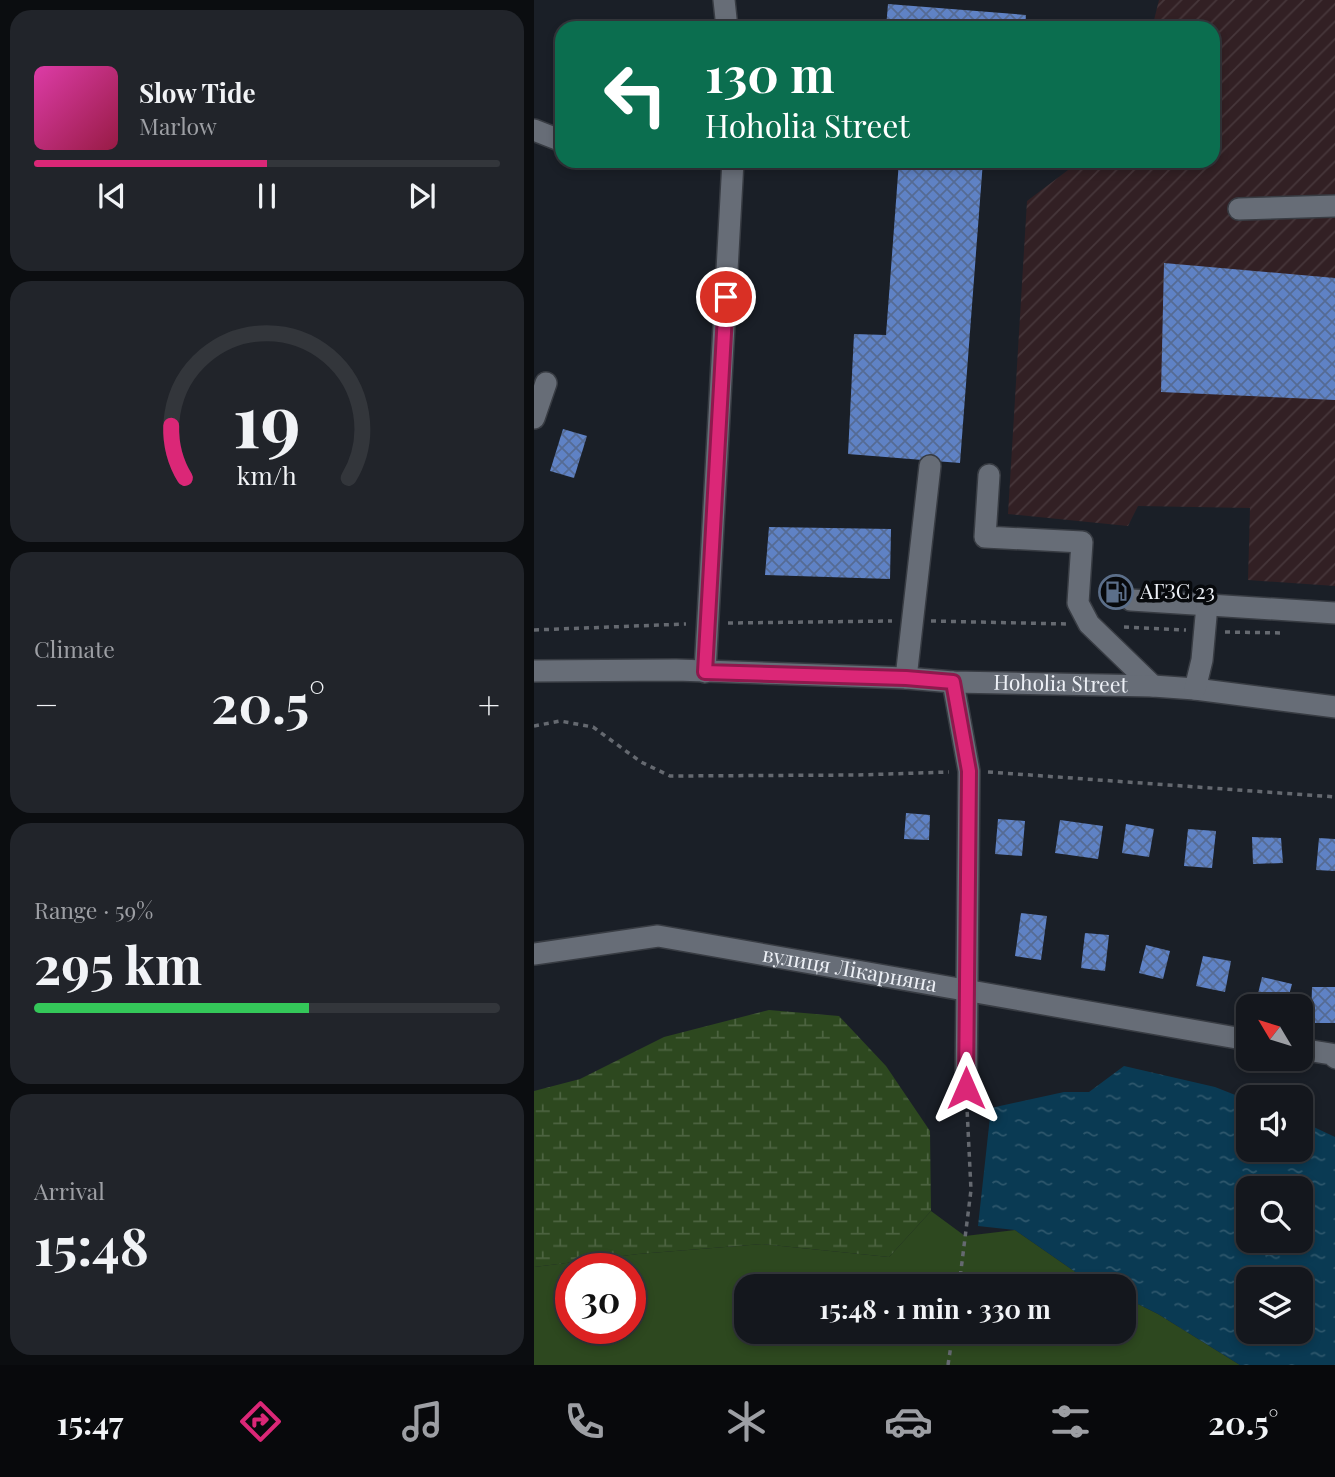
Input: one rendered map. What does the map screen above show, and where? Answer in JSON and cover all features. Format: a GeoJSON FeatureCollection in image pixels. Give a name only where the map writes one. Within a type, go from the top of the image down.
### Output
{"type":"FeatureCollection","features":[{"type":"Feature","properties":{"kind":"street"},"geometry":{"type":"LineString","coordinates":[[724,0],[726,21]]}},
{"type":"Feature","properties":{"kind":"street"},"geometry":{"type":"LineString","coordinates":[[534,130],[555,138]]}},
{"type":"Feature","properties":{"kind":"street"},"geometry":{"type":"LineString","coordinates":[[705,672],[733,168]]}},
{"type":"Feature","properties":{"kind":"street"},"geometry":{"type":"LineString","coordinates":[[1239,209],[1335,206]]}},
{"type":"Feature","properties":{"kind":"street"},"geometry":{"type":"LineString","coordinates":[[534,418],[546,383]]}},
{"type":"Feature","properties":{"kind":"street"},"geometry":{"type":"LineString","coordinates":[[906,678],[930,466]]}},
{"type":"Feature","properties":{"kind":"street"},"geometry":{"type":"LineString","coordinates":[[989,475],[985,537],[1082,542],[1078,603],[1089,624],[1153,686]]}},
{"type":"Feature","properties":{"kind":"street"},"geometry":{"type":"LineString","coordinates":[[1131,600],[1335,613]]}},
{"type":"Feature","properties":{"kind":"street"},"geometry":{"type":"LineString","coordinates":[[1195,689],[1202,660],[1207,605]]}},
{"type":"Feature","properties":{"kind":"street","name":"Hoholia Street"},"geometry":{"type":"LineString","coordinates":[[534,671],[676,670],[953,682],[1153,686],[1335,706]]}},
{"type":"Feature","properties":{"kind":"street"},"geometry":{"type":"LineString","coordinates":[[953,682],[969,771],[966,1088]]}},
{"type":"Feature","properties":{"kind":"street","name":"вулиця Лікарняна"},"geometry":{"type":"LineString","coordinates":[[534,954],[658,936],[1236,1038]]}},
{"type":"Feature","properties":{"kind":"street"},"geometry":{"type":"LineString","coordinates":[[1313,1051],[1331,1054],[1335,1058]]}},
{"type":"Feature","properties":{"kind":"path"},"geometry":{"type":"LineString","coordinates":[[534,726],[560,721],[593,727],[641,762],[670,776],[857,775],[969,771],[1335,797]]}},
{"type":"Feature","properties":{"kind":"path"},"geometry":{"type":"LineString","coordinates":[[960,1274],[971,1190],[966,1088]]}},
{"type":"Feature","properties":{"kind":"path"},"geometry":{"type":"LineString","coordinates":[[948,1365],[951,1344]]}},
{"type":"Feature","properties":{"kind":"shaded area"},"geometry":{"type":"Polygon","coordinates":[[[1159,0],[1335,0],[1335,586],[1248,580],[1250,508],[1138,506],[1128,526],[1008,514],[1027,201],[1071,168],[1220,168],[1220,21],[1154,21],[1159,0]]]}},
{"type":"Feature","properties":{"kind":"green space"},"geometry":{"type":"Polygon","coordinates":[[[769,1010],[839,1016],[886,1066],[930,1131],[931,1211],[889,1257],[762,1244],[646,1253],[555,1253],[555,1264],[534,1267],[534,1091],[580,1079],[664,1037],[769,1010]]]}},
{"type":"Feature","properties":{"kind":"green space"},"geometry":{"type":"Polygon","coordinates":[[[931,1211],[965,1236],[1015,1230],[1078,1274],[734,1274],[734,1344],[1136,1344],[1136,1303],[1240,1365],[534,1365],[534,1267],[555,1264],[555,1344],[646,1344],[646,1253],[762,1244],[889,1257],[931,1211]]]}},
{"type":"Feature","properties":{"kind":"water"},"geometry":{"type":"Polygon","coordinates":[[[1124,1066],[1215,1087],[1236,1095],[1236,1162],[1313,1162],[1313,1127],[1335,1137],[1335,1365],[1240,1365],[1136,1303],[1136,1274],[1078,1274],[1015,1230],[978,1226],[991,1108],[1064,1092],[1089,1092],[1124,1066]]]}},
{"type":"Feature","properties":{"kind":"building"},"geometry":{"type":"Polygon","coordinates":[[[888,4],[1026,15],[1026,21],[887,21],[888,4]]]}},
{"type":"Feature","properties":{"kind":"building"},"geometry":{"type":"Polygon","coordinates":[[[898,168],[982,168],[960,463],[848,454],[854,334],[886,335],[898,168]]]}},
{"type":"Feature","properties":{"kind":"building"},"geometry":{"type":"Polygon","coordinates":[[[1164,263],[1336,278],[1336,400],[1161,392],[1164,263]]]}},
{"type":"Feature","properties":{"kind":"building"},"geometry":{"type":"Polygon","coordinates":[[[563,429],[587,436],[574,478],[550,471],[563,429]]]}},
{"type":"Feature","properties":{"kind":"building"},"geometry":{"type":"Polygon","coordinates":[[[769,527],[891,529],[890,579],[765,575],[769,527]]]}},
{"type":"Feature","properties":{"kind":"building"},"geometry":{"type":"Polygon","coordinates":[[[906,813],[930,815],[929,840],[904,839],[906,813]]]}},
{"type":"Feature","properties":{"kind":"building"},"geometry":{"type":"Polygon","coordinates":[[[998,819],[1025,821],[1022,856],[995,854],[998,819]]]}},
{"type":"Feature","properties":{"kind":"building"},"geometry":{"type":"Polygon","coordinates":[[[1060,820],[1103,826],[1098,859],[1055,853],[1060,820]]]}},
{"type":"Feature","properties":{"kind":"building"},"geometry":{"type":"Polygon","coordinates":[[[1126,824],[1154,829],[1149,857],[1122,853],[1126,824]]]}},
{"type":"Feature","properties":{"kind":"building"},"geometry":{"type":"Polygon","coordinates":[[[1188,829],[1216,831],[1212,868],[1184,866],[1188,829]]]}},
{"type":"Feature","properties":{"kind":"building"},"geometry":{"type":"Polygon","coordinates":[[[1252,837],[1281,838],[1283,863],[1253,864],[1252,837]]]}},
{"type":"Feature","properties":{"kind":"building"},"geometry":{"type":"Polygon","coordinates":[[[1319,838],[1336,839],[1336,871],[1316,870],[1319,838]]]}},
{"type":"Feature","properties":{"kind":"building"},"geometry":{"type":"Polygon","coordinates":[[[1021,913],[1047,916],[1041,960],[1015,956],[1021,913]]]}},
{"type":"Feature","properties":{"kind":"building"},"geometry":{"type":"Polygon","coordinates":[[[1085,933],[1109,935],[1105,971],[1081,968],[1085,933]]]}},
{"type":"Feature","properties":{"kind":"building"},"geometry":{"type":"Polygon","coordinates":[[[1146,945],[1170,951],[1163,979],[1139,973],[1146,945]]]}},
{"type":"Feature","properties":{"kind":"building"},"geometry":{"type":"Polygon","coordinates":[[[1203,956],[1231,961],[1225,992],[1196,986],[1203,956]]]}},
{"type":"Feature","properties":{"kind":"building"},"geometry":{"type":"Polygon","coordinates":[[[1262,977],[1292,984],[1289,994],[1258,994],[1262,977]]]}},
{"type":"Feature","properties":{"kind":"building"},"geometry":{"type":"Polygon","coordinates":[[[1312,987],[1336,987],[1336,1023],[1313,1023],[1312,987]]]}},
{"type":"Feature","properties":{"kind":"place","name":"АГЗС 23"},"geometry":{"type":"Point","coordinates":[1116,592]}},
{"type":"Feature","properties":{"kind":"route"},"geometry":{"type":"LineString","coordinates":[[726,297],[705,672],[906,678],[953,682],[969,771],[966,1088]]}}]}
